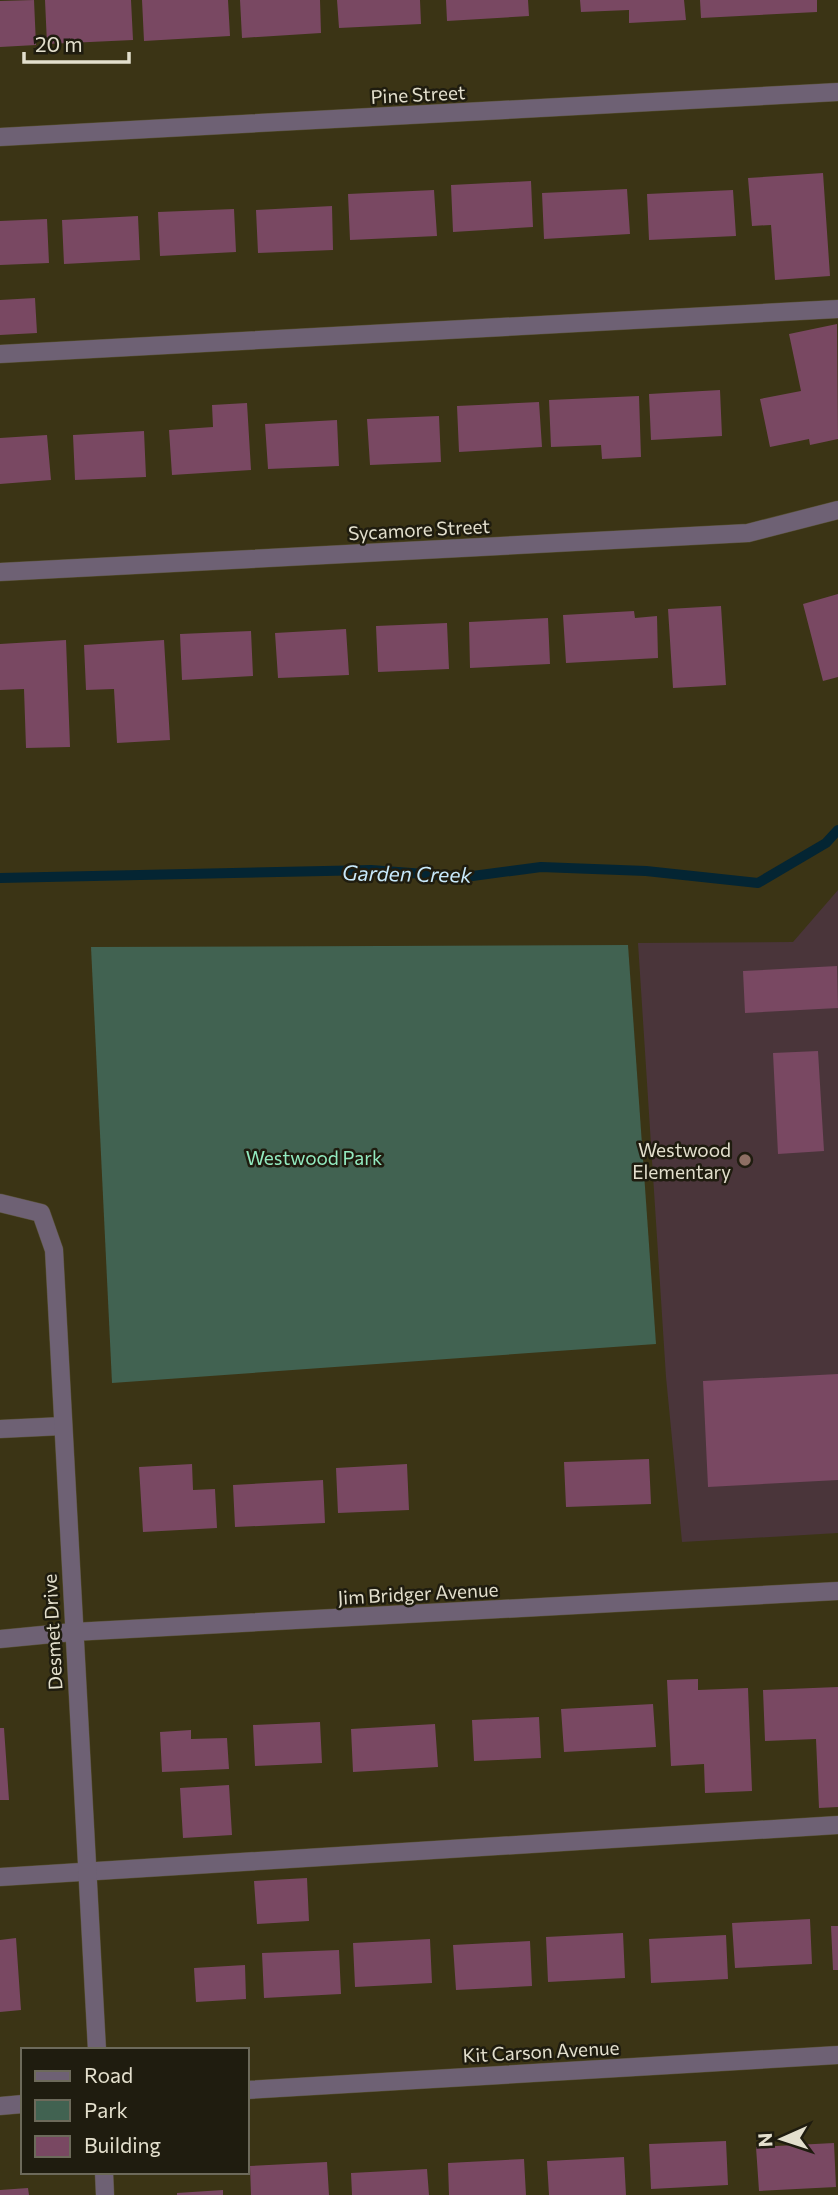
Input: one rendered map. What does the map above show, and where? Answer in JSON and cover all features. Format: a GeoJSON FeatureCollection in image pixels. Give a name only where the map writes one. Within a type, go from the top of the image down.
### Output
{"type":"FeatureCollection","features":[{"type":"Feature","properties":{"kind":"street","name":"Pine Street"},"geometry":{"type":"LineString","coordinates":[[0,137],[838,92]]}},
{"type":"Feature","properties":{"kind":"street"},"geometry":{"type":"LineString","coordinates":[[0,354],[838,309]]}},
{"type":"Feature","properties":{"kind":"street","name":"Sycamore Street"},"geometry":{"type":"LineString","coordinates":[[0,572],[748,533],[838,510]]}},
{"type":"Feature","properties":{"kind":"street","name":"Desmet Drive"},"geometry":{"type":"LineString","coordinates":[[0,1203],[41,1213],[54,1250],[97,2048]]}},
{"type":"Feature","properties":{"kind":"street"},"geometry":{"type":"LineString","coordinates":[[0,1429],[63,1426]]}},
{"type":"Feature","properties":{"kind":"street","name":"Jim Bridger Avenue"},"geometry":{"type":"LineString","coordinates":[[0,1639],[73,1632],[838,1591]]}},
{"type":"Feature","properties":{"kind":"street"},"geometry":{"type":"LineString","coordinates":[[0,1877],[838,1825]]}},
{"type":"Feature","properties":{"kind":"street","name":"Kit Carson Avenue"},"geometry":{"type":"LineString","coordinates":[[248,2090],[838,2055]]}},
{"type":"Feature","properties":{"kind":"street"},"geometry":{"type":"LineString","coordinates":[[0,2106],[21,2104]]}},
{"type":"Feature","properties":{"kind":"street"},"geometry":{"type":"LineString","coordinates":[[104,2174],[105,2195]]}},
{"type":"Feature","properties":{"kind":"shaded area","name":"Westwood Elementary"},"geometry":{"type":"Polygon","coordinates":[[[838,890],[838,1533],[682,1542],[666,1377],[638,943],[793,942],[838,890]]]}},
{"type":"Feature","properties":{"kind":"green space","name":"Westwood Park"},"geometry":{"type":"Polygon","coordinates":[[[628,945],[656,1344],[112,1383],[91,947],[628,945]]]}},
{"type":"Feature","properties":{"kind":"building"},"geometry":{"type":"Polygon","coordinates":[[[34,0],[36,45],[0,47],[0,1],[34,0]]]}},
{"type":"Feature","properties":{"kind":"building"},"geometry":{"type":"Polygon","coordinates":[[[45,0],[131,0],[133,40],[47,44],[45,0]]]}},
{"type":"Feature","properties":{"kind":"building"},"geometry":{"type":"Polygon","coordinates":[[[142,0],[228,0],[230,36],[144,41],[142,0]]]}},
{"type":"Feature","properties":{"kind":"building"},"geometry":{"type":"Polygon","coordinates":[[[240,0],[320,0],[321,33],[242,38],[240,0]]]}},
{"type":"Feature","properties":{"kind":"building"},"geometry":{"type":"Polygon","coordinates":[[[337,0],[420,0],[421,24],[339,28],[337,0]]]}},
{"type":"Feature","properties":{"kind":"building"},"geometry":{"type":"Polygon","coordinates":[[[446,0],[528,0],[529,16],[447,21],[446,0]]]}},
{"type":"Feature","properties":{"kind":"building"},"geometry":{"type":"Polygon","coordinates":[[[580,0],[684,0],[686,20],[629,23],[629,10],[581,12],[580,0]]]}},
{"type":"Feature","properties":{"kind":"building"},"geometry":{"type":"Polygon","coordinates":[[[700,0],[817,0],[817,12],[701,18],[700,0]]]}},
{"type":"Feature","properties":{"kind":"building"},"geometry":{"type":"Polygon","coordinates":[[[823,173],[830,276],[775,280],[771,225],[752,226],[748,178],[823,173]]]}},
{"type":"Feature","properties":{"kind":"building"},"geometry":{"type":"Polygon","coordinates":[[[531,181],[533,227],[453,232],[451,185],[531,181]]]}},
{"type":"Feature","properties":{"kind":"building"},"geometry":{"type":"Polygon","coordinates":[[[627,189],[630,234],[544,239],[542,193],[627,189]]]}},
{"type":"Feature","properties":{"kind":"building"},"geometry":{"type":"Polygon","coordinates":[[[434,190],[437,236],[350,240],[348,194],[434,190]]]}},
{"type":"Feature","properties":{"kind":"building"},"geometry":{"type":"Polygon","coordinates":[[[733,190],[736,236],[649,240],[647,194],[733,190]]]}},
{"type":"Feature","properties":{"kind":"building"},"geometry":{"type":"Polygon","coordinates":[[[332,206],[333,250],[258,253],[256,210],[332,206]]]}},
{"type":"Feature","properties":{"kind":"building"},"geometry":{"type":"Polygon","coordinates":[[[234,209],[236,252],[160,256],[158,212],[234,209]]]}},
{"type":"Feature","properties":{"kind":"building"},"geometry":{"type":"Polygon","coordinates":[[[138,216],[140,260],[64,264],[62,220],[138,216]]]}},
{"type":"Feature","properties":{"kind":"building"},"geometry":{"type":"Polygon","coordinates":[[[47,219],[49,263],[0,265],[0,221],[47,219]]]}},
{"type":"Feature","properties":{"kind":"building"},"geometry":{"type":"Polygon","coordinates":[[[35,298],[37,333],[0,335],[0,300],[35,298]]]}},
{"type":"Feature","properties":{"kind":"building"},"geometry":{"type":"Polygon","coordinates":[[[837,324],[838,439],[810,445],[809,439],[770,447],[760,399],[801,391],[789,334],[837,324]]]}},
{"type":"Feature","properties":{"kind":"building"},"geometry":{"type":"Polygon","coordinates":[[[720,390],[722,436],[651,440],[649,394],[720,390]]]}},
{"type":"Feature","properties":{"kind":"building"},"geometry":{"type":"Polygon","coordinates":[[[639,396],[641,457],[602,459],[601,445],[551,447],[549,400],[639,396]]]}},
{"type":"Feature","properties":{"kind":"building"},"geometry":{"type":"Polygon","coordinates":[[[539,402],[542,447],[459,452],[457,406],[539,402]]]}},
{"type":"Feature","properties":{"kind":"building"},"geometry":{"type":"Polygon","coordinates":[[[247,403],[251,470],[172,475],[169,430],[213,427],[212,405],[247,403]]]}},
{"type":"Feature","properties":{"kind":"building"},"geometry":{"type":"Polygon","coordinates":[[[439,416],[441,462],[370,465],[367,419],[439,416]]]}},
{"type":"Feature","properties":{"kind":"building"},"geometry":{"type":"Polygon","coordinates":[[[337,420],[339,466],[268,469],[265,424],[337,420]]]}},
{"type":"Feature","properties":{"kind":"building"},"geometry":{"type":"Polygon","coordinates":[[[144,431],[146,477],[75,480],[73,435],[144,431]]]}},
{"type":"Feature","properties":{"kind":"building"},"geometry":{"type":"Polygon","coordinates":[[[47,435],[51,480],[0,484],[0,438],[47,435]]]}},
{"type":"Feature","properties":{"kind":"building"},"geometry":{"type":"Polygon","coordinates":[[[838,594],[838,677],[823,681],[803,604],[838,594]]]}},
{"type":"Feature","properties":{"kind":"building"},"geometry":{"type":"Polygon","coordinates":[[[721,606],[726,685],[673,688],[668,609],[721,606]]]}},
{"type":"Feature","properties":{"kind":"building"},"geometry":{"type":"Polygon","coordinates":[[[634,611],[635,618],[657,616],[658,658],[566,663],[563,615],[634,611]]]}},
{"type":"Feature","properties":{"kind":"building"},"geometry":{"type":"Polygon","coordinates":[[[548,618],[550,664],[470,668],[469,622],[548,618]]]}},
{"type":"Feature","properties":{"kind":"building"},"geometry":{"type":"Polygon","coordinates":[[[447,623],[449,669],[378,672],[376,626],[447,623]]]}},
{"type":"Feature","properties":{"kind":"building"},"geometry":{"type":"Polygon","coordinates":[[[346,629],[349,675],[278,678],[275,633],[346,629]]]}},
{"type":"Feature","properties":{"kind":"building"},"geometry":{"type":"Polygon","coordinates":[[[251,631],[253,676],[182,680],[180,634],[251,631]]]}},
{"type":"Feature","properties":{"kind":"building"},"geometry":{"type":"Polygon","coordinates":[[[66,640],[70,747],[26,748],[24,689],[0,690],[0,644],[66,640]]]}},
{"type":"Feature","properties":{"kind":"building"},"geometry":{"type":"Polygon","coordinates":[[[164,640],[170,740],[117,743],[114,689],[86,690],[84,645],[164,640]]]}},
{"type":"Feature","properties":{"kind":"building"},"geometry":{"type":"Polygon","coordinates":[[[837,966],[838,1008],[745,1013],[743,971],[837,966]]]}},
{"type":"Feature","properties":{"kind":"building"},"geometry":{"type":"Polygon","coordinates":[[[818,1051],[824,1151],[778,1154],[773,1053],[818,1051]]]}},
{"type":"Feature","properties":{"kind":"building"},"geometry":{"type":"Polygon","coordinates":[[[838,1374],[838,1480],[708,1487],[703,1381],[838,1374]]]}},
{"type":"Feature","properties":{"kind":"building"},"geometry":{"type":"Polygon","coordinates":[[[649,1459],[651,1504],[566,1507],[564,1462],[649,1459]]]}},
{"type":"Feature","properties":{"kind":"building"},"geometry":{"type":"Polygon","coordinates":[[[192,1464],[193,1490],[215,1489],[217,1528],[143,1532],[139,1467],[192,1464]]]}},
{"type":"Feature","properties":{"kind":"building"},"geometry":{"type":"Polygon","coordinates":[[[407,1464],[409,1510],[338,1513],[336,1468],[407,1464]]]}},
{"type":"Feature","properties":{"kind":"building"},"geometry":{"type":"Polygon","coordinates":[[[323,1480],[325,1523],[235,1527],[233,1485],[323,1480]]]}},
{"type":"Feature","properties":{"kind":"building"},"geometry":{"type":"Polygon","coordinates":[[[698,1679],[698,1690],[748,1688],[752,1791],[705,1793],[704,1764],[671,1766],[667,1680],[698,1679]]]}},
{"type":"Feature","properties":{"kind":"building"},"geometry":{"type":"Polygon","coordinates":[[[838,1687],[838,1807],[819,1808],[816,1739],[765,1741],[763,1690],[838,1687]]]}},
{"type":"Feature","properties":{"kind":"building"},"geometry":{"type":"Polygon","coordinates":[[[653,1704],[656,1747],[564,1752],[561,1709],[653,1704]]]}},
{"type":"Feature","properties":{"kind":"building"},"geometry":{"type":"Polygon","coordinates":[[[539,1717],[541,1758],[474,1761],[472,1720],[539,1717]]]}},
{"type":"Feature","properties":{"kind":"building"},"geometry":{"type":"Polygon","coordinates":[[[320,1722],[322,1763],[255,1766],[253,1725],[320,1722]]]}},
{"type":"Feature","properties":{"kind":"building"},"geometry":{"type":"Polygon","coordinates":[[[435,1724],[438,1767],[353,1772],[351,1729],[435,1724]]]}},
{"type":"Feature","properties":{"kind":"building"},"geometry":{"type":"Polygon","coordinates":[[[0,1728],[4,1728],[9,1800],[0,1800],[0,1728]]]}},
{"type":"Feature","properties":{"kind":"building"},"geometry":{"type":"Polygon","coordinates":[[[191,1730],[191,1739],[227,1738],[229,1769],[162,1772],[160,1732],[191,1730]]]}},
{"type":"Feature","properties":{"kind":"building"},"geometry":{"type":"Polygon","coordinates":[[[229,1785],[232,1835],[183,1838],[180,1788],[229,1785]]]}},
{"type":"Feature","properties":{"kind":"building"},"geometry":{"type":"Polygon","coordinates":[[[307,1878],[309,1921],[257,1924],[254,1881],[307,1878]]]}},
{"type":"Feature","properties":{"kind":"building"},"geometry":{"type":"Polygon","coordinates":[[[810,1919],[812,1964],[735,1968],[732,1923],[810,1919]]]}},
{"type":"Feature","properties":{"kind":"building"},"geometry":{"type":"Polygon","coordinates":[[[831,1926],[838,1926],[838,1970],[833,1970],[831,1926]]]}},
{"type":"Feature","properties":{"kind":"building"},"geometry":{"type":"Polygon","coordinates":[[[623,1933],[625,1978],[548,1982],[546,1937],[623,1933]]]}},
{"type":"Feature","properties":{"kind":"building"},"geometry":{"type":"Polygon","coordinates":[[[726,1935],[728,1979],[651,1983],[649,1939],[726,1935]]]}},
{"type":"Feature","properties":{"kind":"building"},"geometry":{"type":"Polygon","coordinates":[[[16,1938],[21,2010],[0,2012],[0,1940],[16,1938]]]}},
{"type":"Feature","properties":{"kind":"building"},"geometry":{"type":"Polygon","coordinates":[[[430,1939],[432,1983],[355,1987],[353,1943],[430,1939]]]}},
{"type":"Feature","properties":{"kind":"building"},"geometry":{"type":"Polygon","coordinates":[[[530,1941],[532,1986],[456,1990],[453,1945],[530,1941]]]}},
{"type":"Feature","properties":{"kind":"building"},"geometry":{"type":"Polygon","coordinates":[[[339,1950],[341,1994],[264,1998],[262,1953],[339,1950]]]}},
{"type":"Feature","properties":{"kind":"building"},"geometry":{"type":"Polygon","coordinates":[[[245,1965],[246,1999],[196,2002],[194,1968],[245,1965]]]}},
{"type":"Feature","properties":{"kind":"building"},"geometry":{"type":"Polygon","coordinates":[[[726,2141],[728,2185],[651,2189],[649,2144],[726,2141]]]}},
{"type":"Feature","properties":{"kind":"building"},"geometry":{"type":"Polygon","coordinates":[[[834,2143],[836,2187],[759,2191],[756,2147],[834,2143]]]}},
{"type":"Feature","properties":{"kind":"building"},"geometry":{"type":"Polygon","coordinates":[[[624,2157],[626,2195],[549,2195],[547,2161],[624,2157]]]}},
{"type":"Feature","properties":{"kind":"building"},"geometry":{"type":"Polygon","coordinates":[[[524,2159],[526,2195],[449,2195],[448,2163],[524,2159]]]}},
{"type":"Feature","properties":{"kind":"building"},"geometry":{"type":"Polygon","coordinates":[[[327,2162],[329,2195],[251,2195],[250,2166],[327,2162]]]}},
{"type":"Feature","properties":{"kind":"building"},"geometry":{"type":"Polygon","coordinates":[[[427,2169],[429,2195],[352,2195],[351,2173],[427,2169]]]}},
{"type":"Feature","properties":{"kind":"building"},"geometry":{"type":"Polygon","coordinates":[[[28,2188],[29,2195],[0,2195],[0,2190],[28,2188]]]}},
{"type":"Feature","properties":{"kind":"building"},"geometry":{"type":"Polygon","coordinates":[[[223,2190],[223,2195],[177,2195],[177,2193],[223,2190]]]}},
{"type":"Feature","properties":{"kind":"waterway","name":"Garden Creek"},"geometry":{"type":"LineString","coordinates":[[0,878],[371,870],[465,877],[541,867],[646,871],[758,883],[826,843],[838,830]]}},
{"type":"Feature","properties":{"kind":"place","name":"Westwood Elementary"},"geometry":{"type":"Point","coordinates":[745,1160]}}]}
